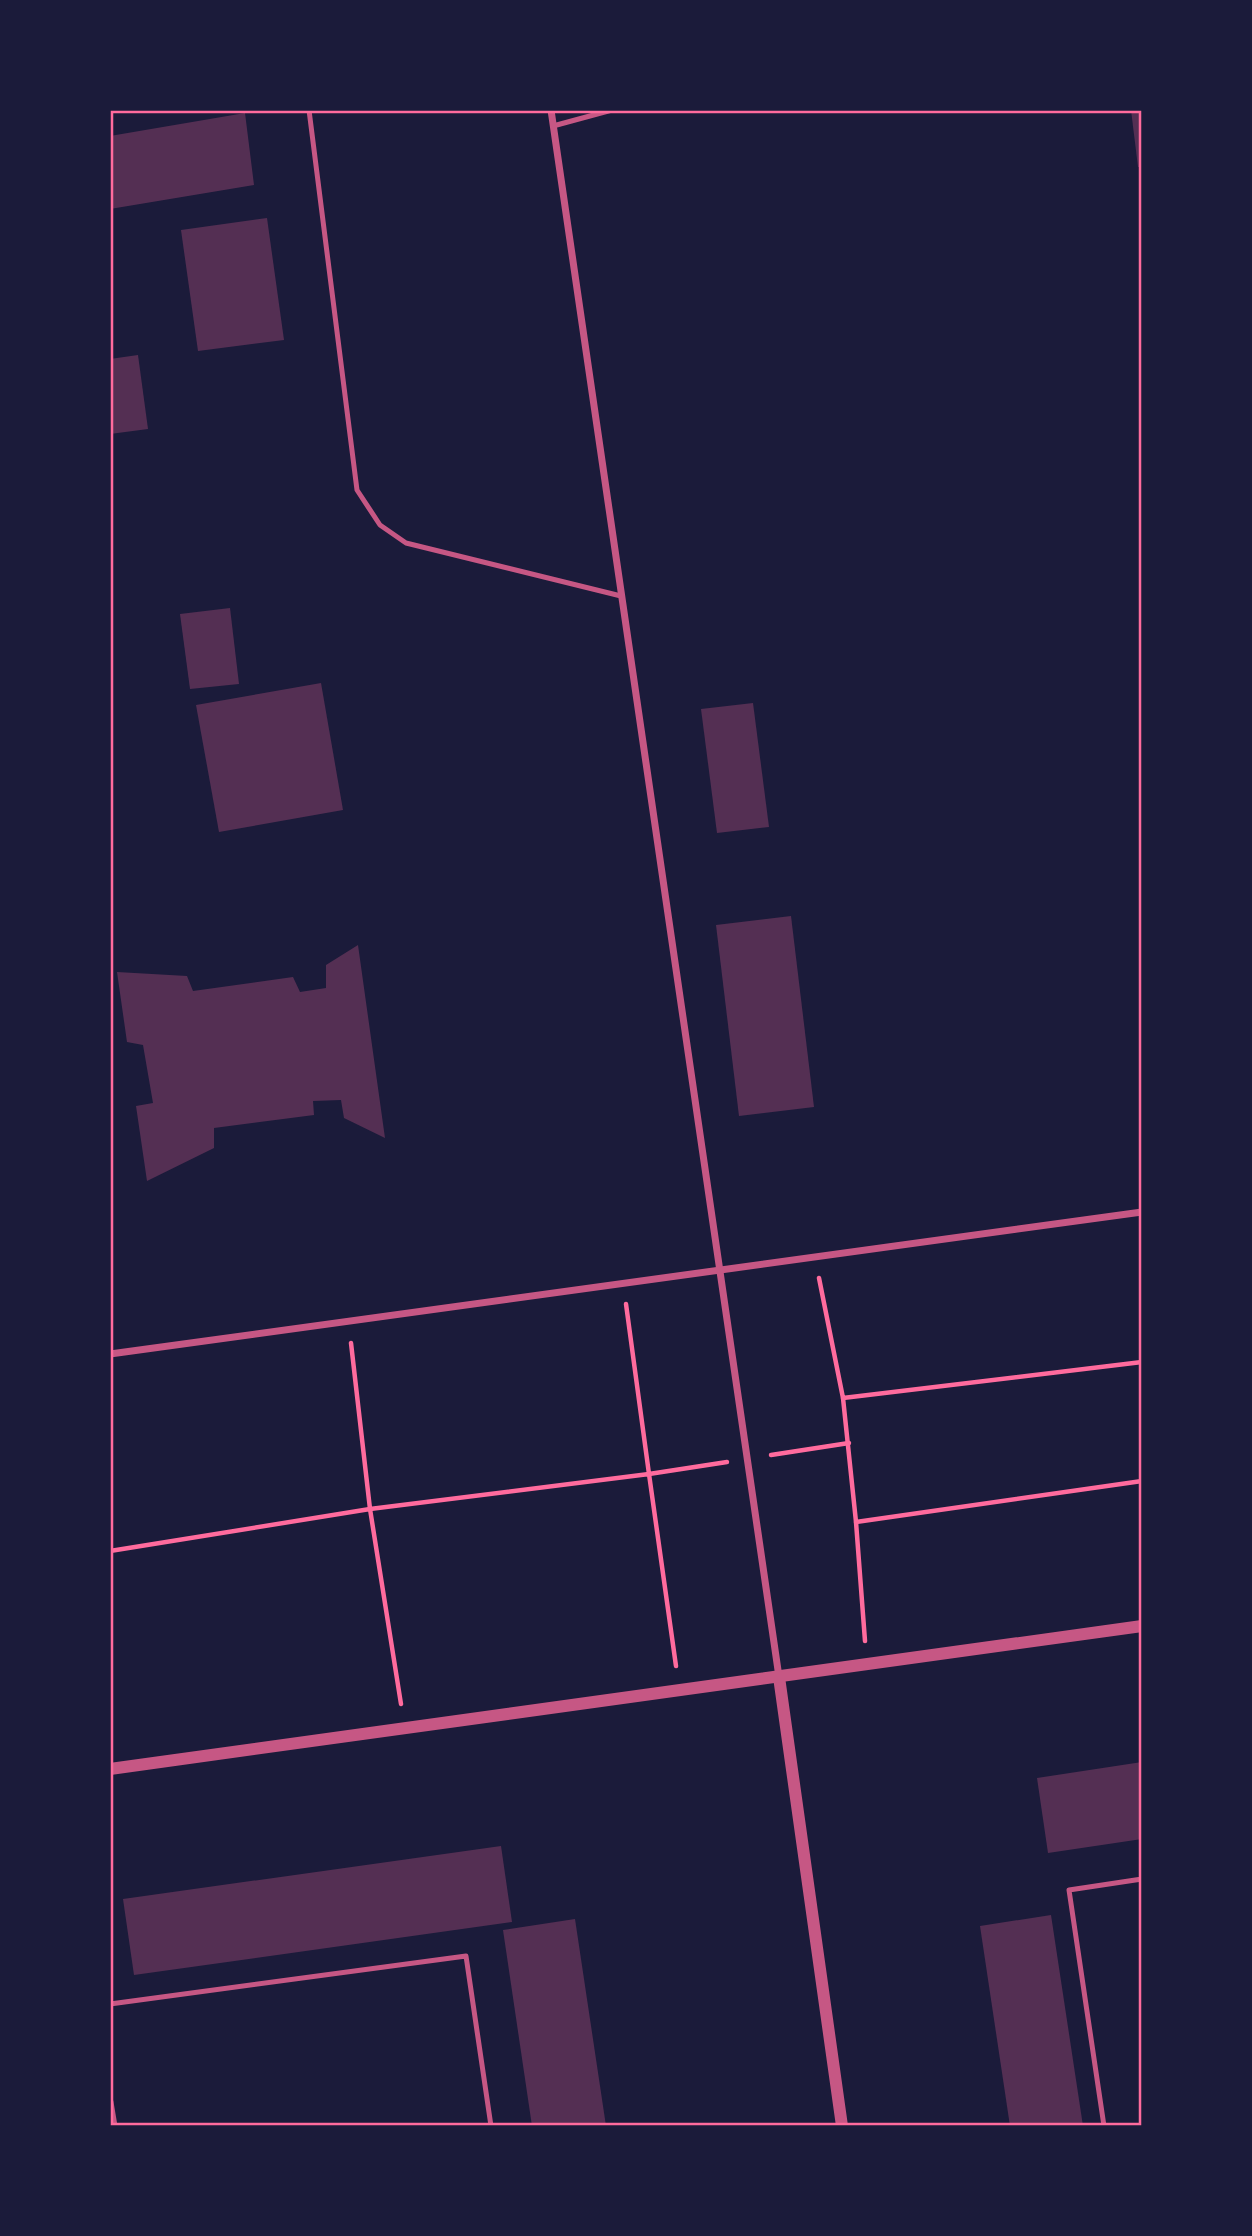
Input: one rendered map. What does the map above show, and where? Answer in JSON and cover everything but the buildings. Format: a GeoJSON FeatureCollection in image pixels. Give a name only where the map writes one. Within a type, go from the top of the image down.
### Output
{"type":"FeatureCollection","features":[{"type":"Feature","properties":{"kind":"street"},"geometry":{"type":"LineString","coordinates":[[551,110],[718,1270],[748,1459],[842,2126]]}},
{"type":"Feature","properties":{"kind":"street"},"geometry":{"type":"LineString","coordinates":[[110,1354],[1142,1212]]}},
{"type":"Feature","properties":{"kind":"street"},"geometry":{"type":"LineString","coordinates":[[110,1769],[1142,1626]]}},
{"type":"Feature","properties":{"kind":"street"},"geometry":{"type":"LineString","coordinates":[[110,2102],[114,2126]]}},
{"type":"Feature","properties":{"kind":"lane"},"geometry":{"type":"LineString","coordinates":[[309,110],[358,490],[363,499],[380,525],[406,543],[621,596]]}},
{"type":"Feature","properties":{"kind":"lane"},"geometry":{"type":"LineString","coordinates":[[553,126],[612,110]]}},
{"type":"Feature","properties":{"kind":"lane"},"geometry":{"type":"LineString","coordinates":[[1104,2126],[1069,1890],[1142,1879]]}},
{"type":"Feature","properties":{"kind":"lane"},"geometry":{"type":"LineString","coordinates":[[110,2004],[466,1956],[492,2126]]}},
{"type":"Feature","properties":{"kind":"path"},"geometry":{"type":"LineString","coordinates":[[815,1257],[843,1398],[849,1443],[867,1664]]}},
{"type":"Feature","properties":{"kind":"path"},"geometry":{"type":"LineString","coordinates":[[623,1283],[679,1690]]}},
{"type":"Feature","properties":{"kind":"path"},"geometry":{"type":"LineString","coordinates":[[349,1321],[370,1509],[405,1728]]}},
{"type":"Feature","properties":{"kind":"path"},"geometry":{"type":"LineString","coordinates":[[843,1398],[1142,1362]]}},
{"type":"Feature","properties":{"kind":"path"},"geometry":{"type":"LineString","coordinates":[[110,1551],[370,1509],[649,1474],[849,1443]]}},
{"type":"Feature","properties":{"kind":"path"},"geometry":{"type":"LineString","coordinates":[[856,1522],[1142,1481]]}}]}
